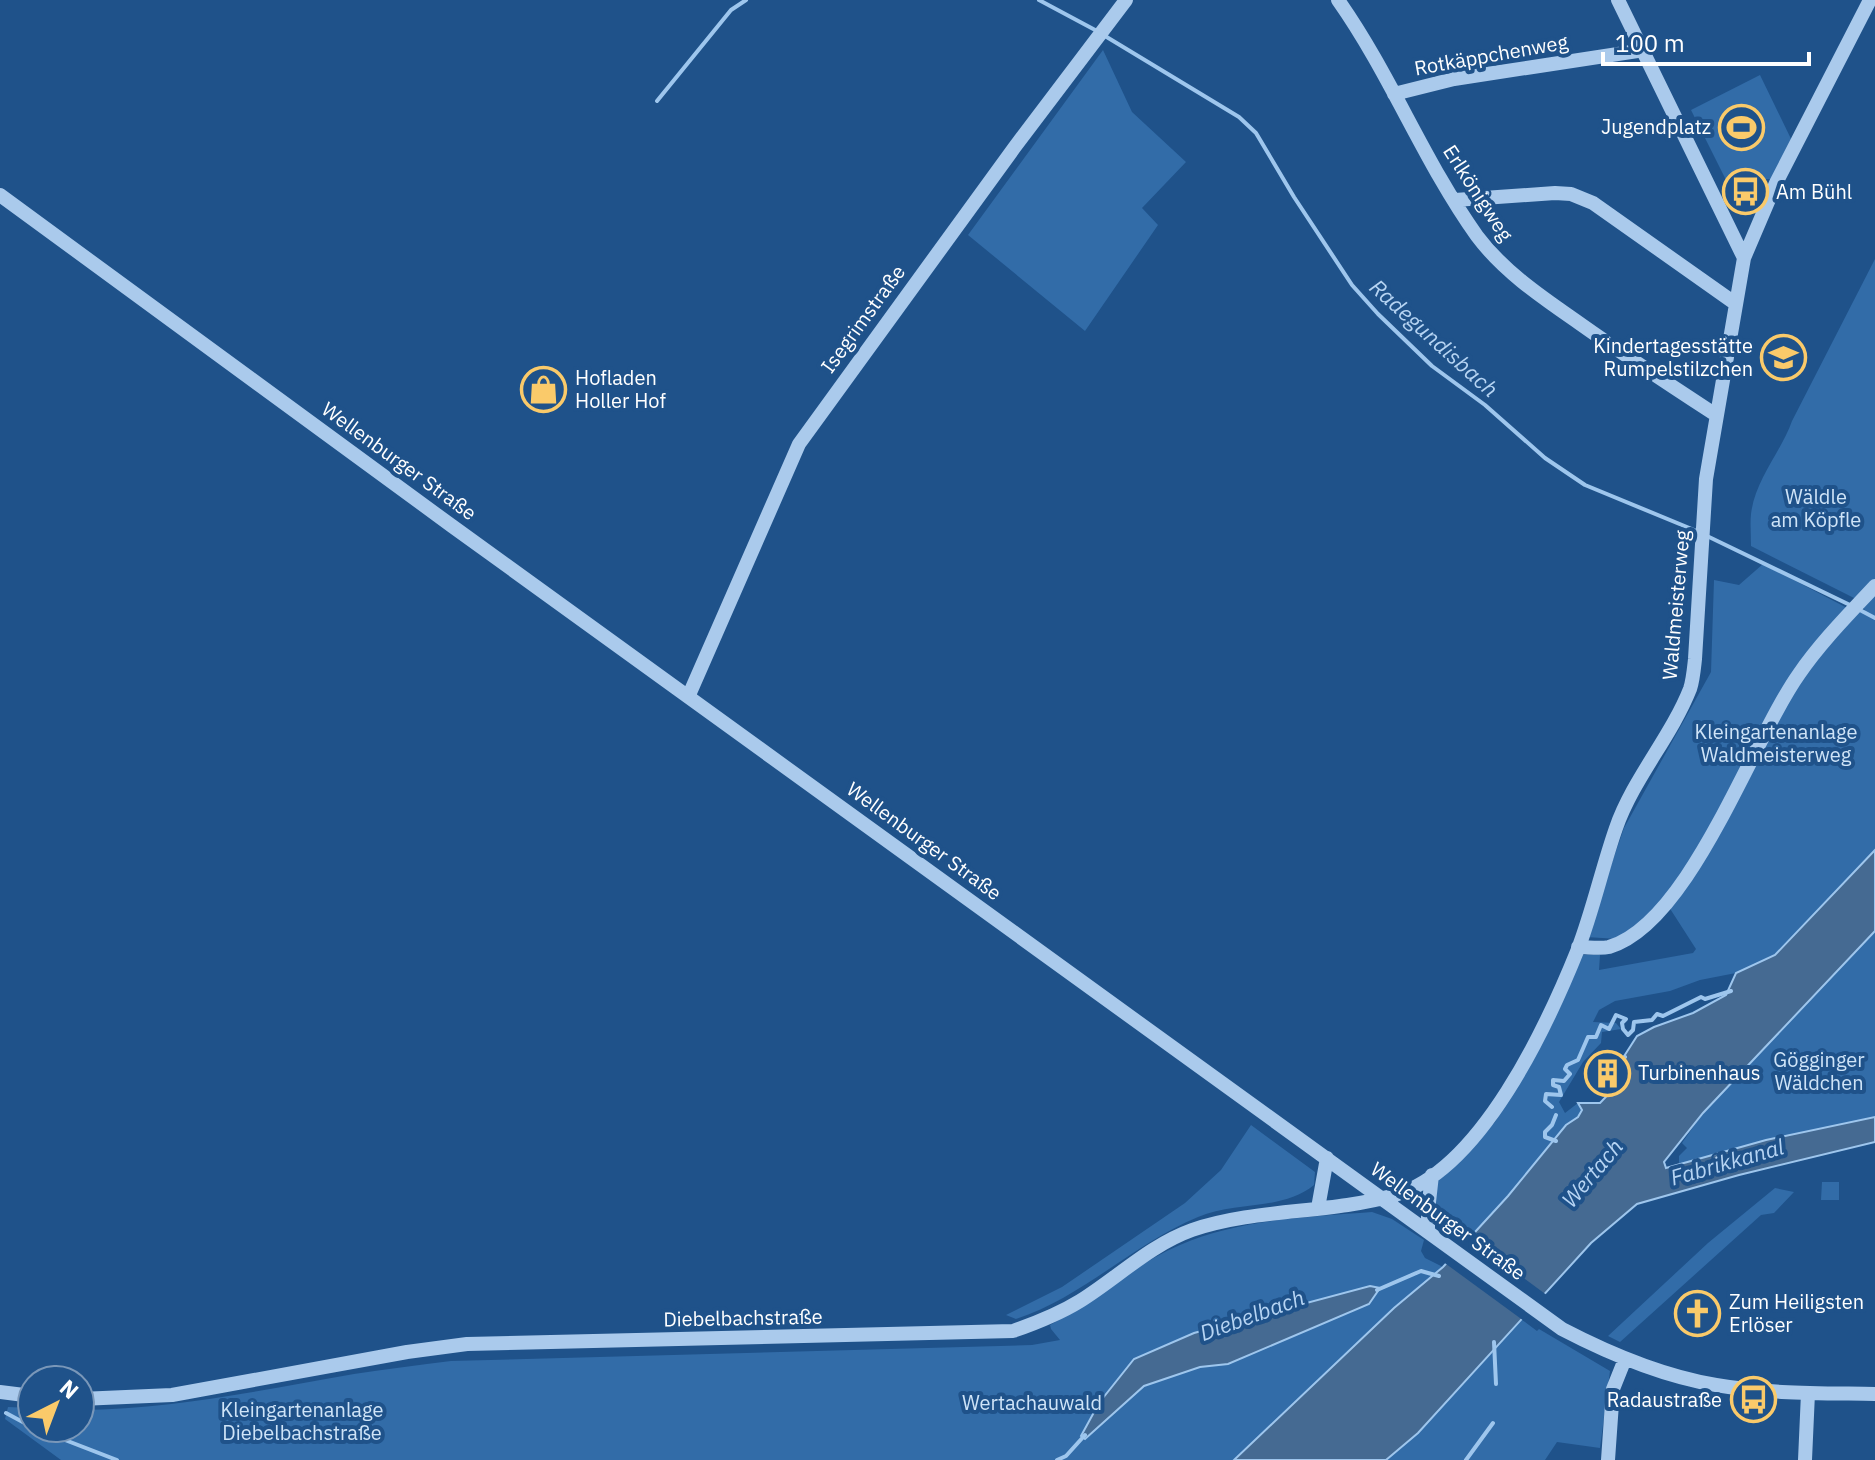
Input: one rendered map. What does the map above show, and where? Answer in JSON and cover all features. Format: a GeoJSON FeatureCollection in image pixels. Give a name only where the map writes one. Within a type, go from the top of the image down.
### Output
{"type":"FeatureCollection","features":[{"type":"Feature","properties":{"kind":"street","name":"Isegrimstraße"},"geometry":{"type":"LineString","coordinates":[[689,695],[799,444],[828,400],[1126,0]]}},
{"type":"Feature","properties":{"kind":"street","name":"Erlkönigweg"},"geometry":{"type":"LineString","coordinates":[[1338,0],[1455,200],[1478,237],[1500,262],[1537,294],[1716,415]]}},
{"type":"Feature","properties":{"kind":"street"},"geometry":{"type":"LineString","coordinates":[[1618,0],[1744,258]]}},
{"type":"Feature","properties":{"kind":"street","name":"Waldmeisterweg"},"geometry":{"type":"LineString","coordinates":[[1382,1198],[1403,1192],[1457,1155],[1490,1119],[1532,1051],[1578,947],[1617,824],[1690,688],[1695,659],[1706,479],[1744,258],[1776,183],[1865,2]]}},
{"type":"Feature","properties":{"kind":"street","name":"Rotkäppchenweg"},"geometry":{"type":"LineString","coordinates":[[1394,94],[1454,79],[1644,50]]}},
{"type":"Feature","properties":{"kind":"street"},"geometry":{"type":"LineString","coordinates":[[1455,200],[1571,194],[1593,203],[1736,304]]}},
{"type":"Feature","properties":{"kind":"street","name":"Wellenburger Straße"},"geometry":{"type":"LineString","coordinates":[[0,195],[452,526],[1569,1333],[1625,1359],[1715,1385],[1808,1393],[1875,1394]]}},
{"type":"Feature","properties":{"kind":"street"},"geometry":{"type":"LineString","coordinates":[[1578,947],[1608,947],[1630,937],[1667,905],[1721,817],[1798,676],[1875,586]]}},
{"type":"Feature","properties":{"kind":"street"},"geometry":{"type":"LineString","coordinates":[[1318,1208],[1327,1158]]}},
{"type":"Feature","properties":{"kind":"street"},"geometry":{"type":"LineString","coordinates":[[1428,1231],[1432,1175]]}},
{"type":"Feature","properties":{"kind":"street","name":"Diebelbachstraße"},"geometry":{"type":"LineString","coordinates":[[96,1398],[172,1395],[467,1344],[1013,1331],[1080,1301],[1141,1257],[1191,1230],[1268,1214],[1382,1198]]}},
{"type":"Feature","properties":{"kind":"street"},"geometry":{"type":"LineString","coordinates":[[1608,1460],[1613,1389],[1625,1359]]}},
{"type":"Feature","properties":{"kind":"street"},"geometry":{"type":"LineString","coordinates":[[1805,1460],[1808,1393]]}},
{"type":"Feature","properties":{"kind":"green space"},"geometry":{"type":"Polygon","coordinates":[[[1103,50],[1132,112],[1186,162],[1142,208],[1158,225],[1085,331],[968,235],[1103,50]]]}},
{"type":"Feature","properties":{"kind":"green space","name":"Jugendplatz"},"geometry":{"type":"Polygon","coordinates":[[[1760,75],[1793,143],[1774,179],[1726,180],[1691,110],[1760,75]]]}},
{"type":"Feature","properties":{"kind":"green space"},"geometry":{"type":"Polygon","coordinates":[[[1875,259],[1875,850],[1775,955],[1736,973],[1700,980],[1670,991],[1615,1001],[1599,1010],[1593,1022],[1616,1023],[1621,1029],[1602,1032],[1601,1043],[1583,1062],[1559,1102],[1565,1113],[1578,1103],[1582,1110],[1470,1237],[1432,1209],[1436,1181],[1495,1122],[1536,1053],[1583,955],[1600,955],[1599,970],[1693,953],[1696,949],[1667,904],[1618,939],[1586,937],[1624,828],[1711,672],[1714,580],[1739,585],[1763,564],[1851,610],[1866,612],[1858,600],[1751,546],[1751,514],[1763,478],[1875,259]]]}},
{"type":"Feature","properties":{"kind":"green space","name":"Gögginger Wäldchen"},"geometry":{"type":"Polygon","coordinates":[[[1875,931],[1875,1117],[1766,1140],[1679,1165],[1679,1156],[1687,1148],[1682,1143],[1703,1113],[1875,931]]]}},
{"type":"Feature","properties":{"kind":"green space"},"geometry":{"type":"Polygon","coordinates":[[[1251,1125],[1315,1172],[1314,1185],[1288,1199],[1198,1217],[1152,1241],[1064,1298],[1016,1319],[1006,1315],[1062,1287],[1185,1203],[1221,1170],[1251,1125]]]}},
{"type":"Feature","properties":{"kind":"green space"},"geometry":{"type":"Polygon","coordinates":[[[1822,1182],[1839,1182],[1839,1200],[1821,1200],[1822,1182]]]}},
{"type":"Feature","properties":{"kind":"green space"},"geometry":{"type":"Polygon","coordinates":[[[1775,1188],[1794,1192],[1774,1213],[1761,1215],[1620,1342],[1608,1336],[1708,1243],[1775,1188]]]}},
{"type":"Feature","properties":{"kind":"green space","name":"Wertachauwald"},"geometry":{"type":"Polygon","coordinates":[[[1372,1212],[1392,1219],[1424,1240],[1421,1251],[1425,1258],[1443,1267],[1394,1308],[1234,1460],[61,1460],[39,1444],[96,1444],[96,1410],[184,1402],[451,1361],[1032,1345],[1060,1340],[1050,1325],[1163,1253],[1226,1230],[1299,1218],[1372,1212]],[[1369,1304],[1194,1333],[1134,1394],[1143,1386],[1200,1367],[1228,1364],[1369,1304]]]}},
{"type":"Feature","properties":{"kind":"green space"},"geometry":{"type":"Polygon","coordinates":[[[1521,1319],[1610,1371],[1600,1448],[1557,1442],[1545,1460],[1386,1460],[1418,1433],[1521,1319]]]}},
{"type":"Feature","properties":{"kind":"green space","name":"Wertachauwald"},"geometry":{"type":"Polygon","coordinates":[[[8,1407],[16,1407],[16,1427],[5,1419],[8,1407]]]}},
{"type":"Feature","properties":{"kind":"water"},"geometry":{"type":"Polygon","coordinates":[[[1875,850],[1875,931],[1703,1113],[1664,1162],[1666,1168],[1766,1140],[1875,1117],[1875,1142],[1637,1204],[1591,1243],[1418,1433],[1386,1460],[1234,1460],[1394,1308],[1443,1267],[1508,1196],[1566,1125],[1578,1117],[1582,1110],[1578,1103],[1600,1103],[1625,1077],[1627,1070],[1621,1061],[1637,1036],[1693,1013],[1726,995],[1736,973],[1775,955],[1875,850]]]}},
{"type":"Feature","properties":{"kind":"water"},"geometry":{"type":"Polygon","coordinates":[[[1370,1286],[1380,1288],[1369,1304],[1228,1364],[1200,1367],[1144,1386],[1085,1439],[1081,1436],[1099,1403],[1134,1359],[1194,1333],[1370,1286]]]}},
{"type":"Feature","properties":{"kind":"pier"},"geometry":{"type":"Polygon","coordinates":[[[1466,1235],[1548,1296],[1524,1321],[1442,1261],[1466,1235]]]}},
{"type":"Feature","properties":{"kind":"waterway"},"geometry":{"type":"LineString","coordinates":[[657,101],[731,10],[746,0]]}},
{"type":"Feature","properties":{"kind":"waterway","name":"Radegundisbach"},"geometry":{"type":"LineString","coordinates":[[1039,0],[1097,31]]}},
{"type":"Feature","properties":{"kind":"waterway","name":"Radegundisbach"},"geometry":{"type":"LineString","coordinates":[[1105,36],[1239,117],[1256,133],[1352,285],[1432,366],[1485,405],[1545,458],[1585,485],[1699,532]]}},
{"type":"Feature","properties":{"kind":"waterway","name":"Radegundisbach"},"geometry":{"type":"LineString","coordinates":[[1707,536],[1850,605]]}},
{"type":"Feature","properties":{"kind":"waterway","name":"Radegundisbach"},"geometry":{"type":"LineString","coordinates":[[1858,609],[1875,618]]}},
{"type":"Feature","properties":{"kind":"waterway"},"geometry":{"type":"LineString","coordinates":[[1552,1107],[1545,1101],[1546,1094],[1561,1095],[1553,1080],[1564,1081],[1570,1074],[1565,1069],[1567,1065],[1578,1060],[1588,1037],[1596,1037],[1601,1025],[1609,1029],[1616,1015],[1626,1019],[1622,1023],[1628,1035],[1633,1030],[1634,1022],[1652,1020],[1657,1014],[1663,1016],[1701,997],[1705,999],[1731,991]]}},
{"type":"Feature","properties":{"kind":"waterway"},"geometry":{"type":"LineString","coordinates":[[1612,1070],[1625,1057]]}},
{"type":"Feature","properties":{"kind":"waterway"},"geometry":{"type":"LineString","coordinates":[[1556,1115],[1545,1132],[1545,1137],[1556,1141]]}},
{"type":"Feature","properties":{"kind":"waterway","name":"Diebelbach"},"geometry":{"type":"LineString","coordinates":[[1377,1290],[1421,1271],[1439,1276]]}},
{"type":"Feature","properties":{"kind":"waterway"},"geometry":{"type":"LineString","coordinates":[[1494,1342],[1496,1384]]}},
{"type":"Feature","properties":{"kind":"waterway","name":"Diebelbach"},"geometry":{"type":"LineString","coordinates":[[6,1413],[16,1418]]}},
{"type":"Feature","properties":{"kind":"waterway"},"geometry":{"type":"LineString","coordinates":[[1466,1460],[1493,1423]]}},
{"type":"Feature","properties":{"kind":"waterway","name":"Diebelbach"},"geometry":{"type":"LineString","coordinates":[[1057,1460],[1066,1456],[1085,1435]]}},
{"type":"Feature","properties":{"kind":"waterway","name":"Diebelbach"},"geometry":{"type":"LineString","coordinates":[[76,1444],[117,1460]]}},
{"type":"Feature","properties":{"kind":"place","name":"Jugendplatz"},"geometry":{"type":"Point","coordinates":[1742,127]}},
{"type":"Feature","properties":{"kind":"place","name":"Am Bühl"},"geometry":{"type":"Point","coordinates":[1745,192]}},
{"type":"Feature","properties":{"kind":"place","name":"Kindertagesstätte Rumpelstilzchen"},"geometry":{"type":"Point","coordinates":[1784,357]}},
{"type":"Feature","properties":{"kind":"place","name":"Hofladen Holler Hof"},"geometry":{"type":"Point","coordinates":[544,390]}},
{"type":"Feature","properties":{"kind":"place","name":"Turbinenhaus"},"geometry":{"type":"Point","coordinates":[1607,1073]}},
{"type":"Feature","properties":{"kind":"place","name":"Zum Heiligsten Erlöser"},"geometry":{"type":"Point","coordinates":[1698,1314]}},
{"type":"Feature","properties":{"kind":"place","name":"Radaustraße"},"geometry":{"type":"Point","coordinates":[1753,1400]}},
{"type":"Feature","properties":{"kind":"park label","name":"Wäldle am Köpfle"},"geometry":{"type":"Point","coordinates":[1816,508]}},
{"type":"Feature","properties":{"kind":"park label","name":"Kleingartenanlage Waldmeisterweg"},"geometry":{"type":"Point","coordinates":[1776,744]}},
{"type":"Feature","properties":{"kind":"park label","name":"Kleingartenanlage Diebelbachstraße"},"geometry":{"type":"Point","coordinates":[302,1422]}},
{"type":"Feature","properties":{"kind":"water label","name":"Fabrikkanal"},"geometry":{"type":"Point","coordinates":[1727,1162]}},
{"type":"Feature","properties":{"kind":"water label","name":"Wertach"},"geometry":{"type":"Point","coordinates":[1592,1173]}}]}
